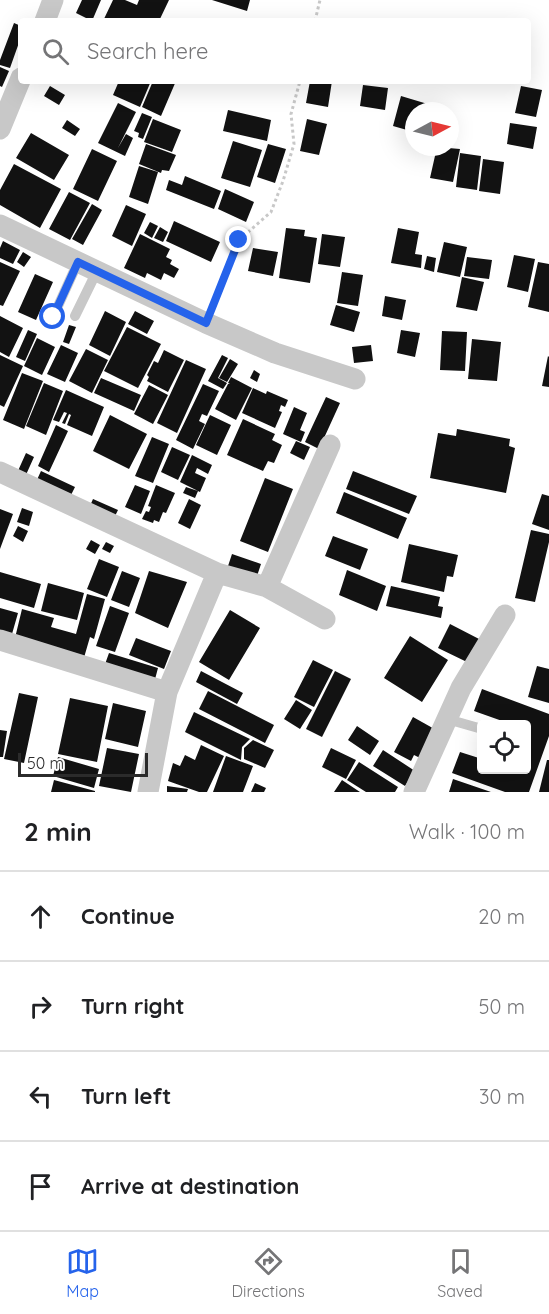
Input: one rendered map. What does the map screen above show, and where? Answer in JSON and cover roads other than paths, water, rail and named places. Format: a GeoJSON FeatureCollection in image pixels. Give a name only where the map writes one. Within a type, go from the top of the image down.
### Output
{"type":"FeatureCollection","features":[{"type":"Feature","properties":{"kind":"street"},"geometry":{"type":"LineString","coordinates":[[46,18],[53,0]]}},
{"type":"Feature","properties":{"kind":"street"},"geometry":{"type":"LineString","coordinates":[[0,129],[19,84]]}},
{"type":"Feature","properties":{"kind":"street"},"geometry":{"type":"LineString","coordinates":[[0,225],[206,323],[275,353],[355,380]]}},
{"type":"Feature","properties":{"kind":"street"},"geometry":{"type":"LineString","coordinates":[[267,587],[330,446]]}},
{"type":"Feature","properties":{"kind":"street"},"geometry":{"type":"LineString","coordinates":[[0,472],[217,573],[267,587],[325,619]]}},
{"type":"Feature","properties":{"kind":"street"},"geometry":{"type":"LineString","coordinates":[[148,792],[167,692],[217,573]]}},
{"type":"Feature","properties":{"kind":"street"},"geometry":{"type":"LineString","coordinates":[[414,792],[461,688],[505,615]]}},
{"type":"Feature","properties":{"kind":"street"},"geometry":{"type":"LineString","coordinates":[[0,640],[167,692]]}},
{"type":"Feature","properties":{"kind":"lane"},"geometry":{"type":"LineString","coordinates":[[53,317],[78,262]]}},
{"type":"Feature","properties":{"kind":"lane"},"geometry":{"type":"LineString","coordinates":[[75,316],[97,271]]}},
{"type":"Feature","properties":{"kind":"lane"},"geometry":{"type":"LineString","coordinates":[[447,719],[477,728]]}}]}
